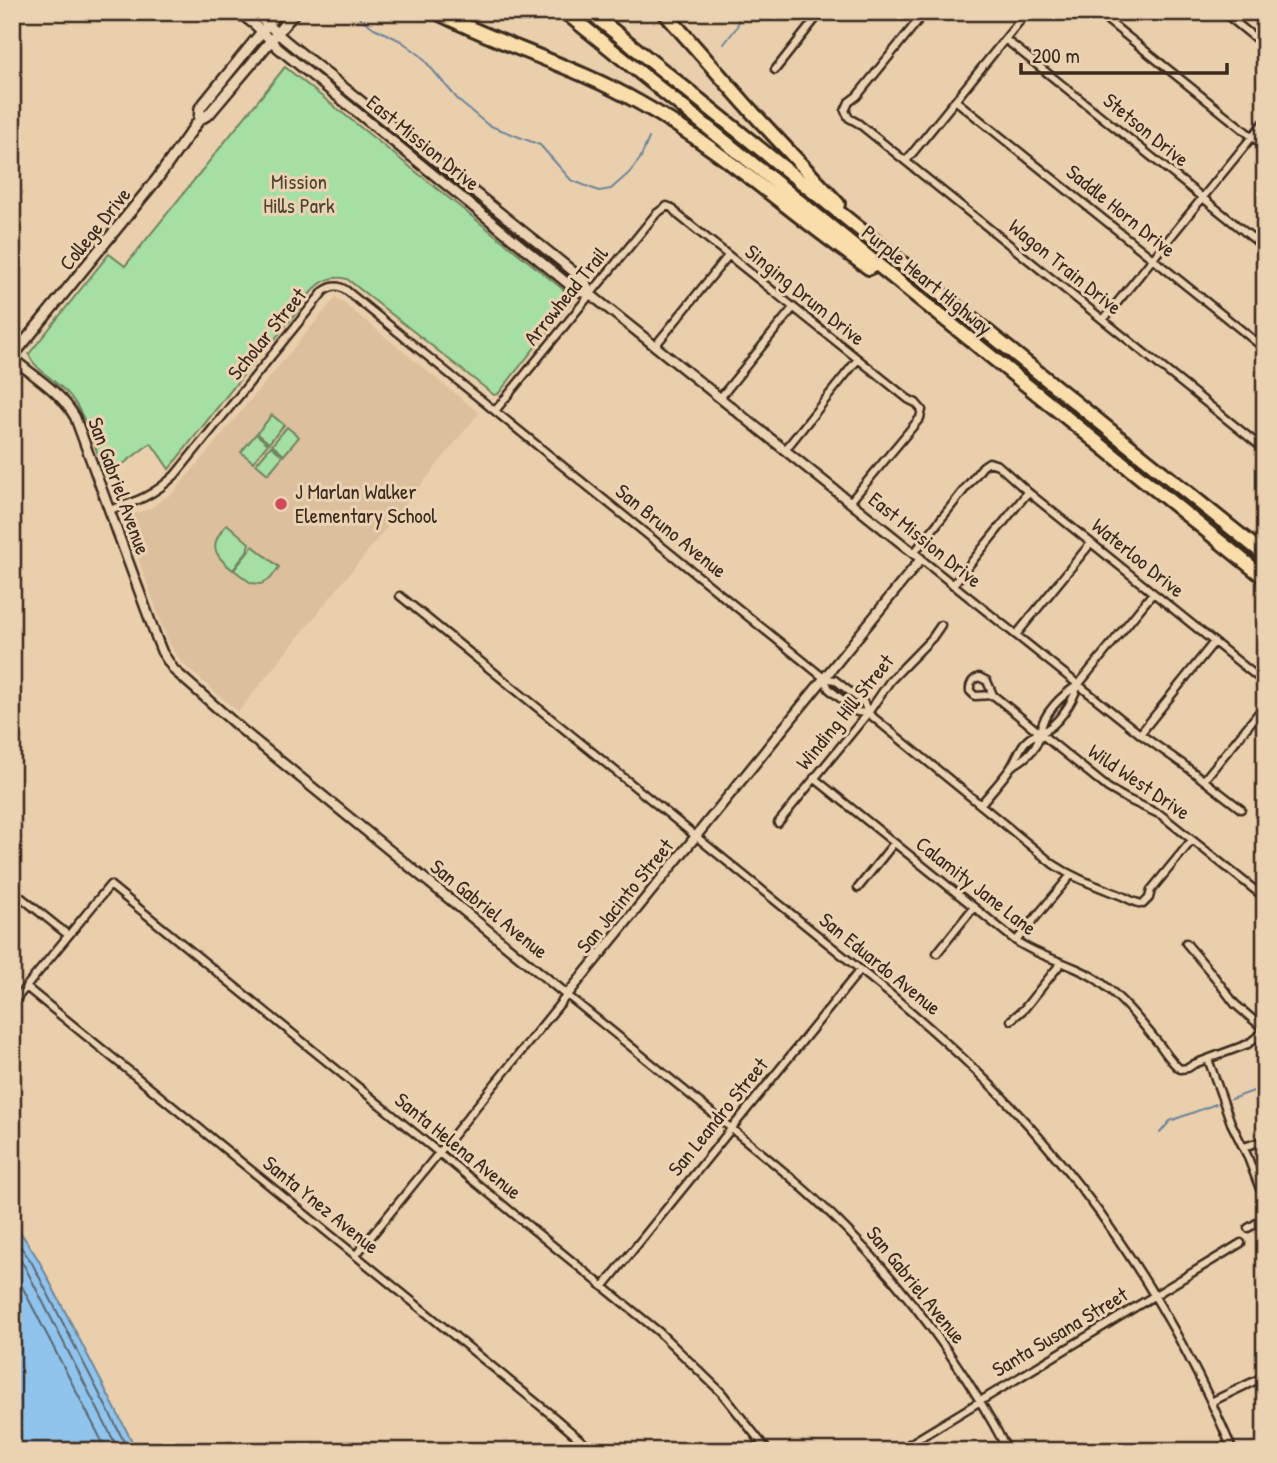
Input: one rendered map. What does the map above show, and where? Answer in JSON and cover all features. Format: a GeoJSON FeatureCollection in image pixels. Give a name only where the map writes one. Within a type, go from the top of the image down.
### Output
{"type":"FeatureCollection","features":[{"type":"Feature","properties":{"kind":"highway"},"geometry":{"type":"LineString","coordinates":[[436,12],[582,74],[631,98],[671,122],[716,152],[856,259],[950,324]]}},
{"type":"Feature","properties":{"kind":"highway","name":"Purple Heart Highway"},"geometry":{"type":"LineString","coordinates":[[565,12],[1265,578]]}},
{"type":"Feature","properties":{"kind":"highway","name":"Purple Heart Highway"},"geometry":{"type":"LineString","coordinates":[[590,12],[1265,555]]}},
{"type":"Feature","properties":{"kind":"highway"},"geometry":{"type":"LineString","coordinates":[[664,12],[868,236]]}},
{"type":"Feature","properties":{"kind":"main road","name":"College Drive"},"geometry":{"type":"LineString","coordinates":[[200,120],[200,108],[278,12]]}},
{"type":"Feature","properties":{"kind":"main road","name":"College Drive"},"geometry":{"type":"LineString","coordinates":[[12,357],[150,189],[200,120],[209,114],[295,12]]}},
{"type":"Feature","properties":{"kind":"street","name":"East Mission Drive"},"geometry":{"type":"LineString","coordinates":[[238,12],[265,29],[278,33],[585,281],[590,294]]}},
{"type":"Feature","properties":{"kind":"street","name":"East Mission Drive"},"geometry":{"type":"LineString","coordinates":[[253,12],[271,41],[577,291],[590,294],[1078,685],[1241,809]]}},
{"type":"Feature","properties":{"kind":"street"},"geometry":{"type":"LineString","coordinates":[[775,70],[821,12]]}},
{"type":"Feature","properties":{"kind":"street","name":"Wagon Train Drive"},"geometry":{"type":"LineString","coordinates":[[925,12],[857,96],[849,102],[845,111],[849,118],[1265,450]]}},
{"type":"Feature","properties":{"kind":"street"},"geometry":{"type":"LineString","coordinates":[[906,161],[1027,12]]}},
{"type":"Feature","properties":{"kind":"street"},"geometry":{"type":"LineString","coordinates":[[1097,12],[1265,147]]}},
{"type":"Feature","properties":{"kind":"street"},"geometry":{"type":"LineString","coordinates":[[1223,12],[1265,46]]}},
{"type":"Feature","properties":{"kind":"street","name":"Stetson Drive"},"geometry":{"type":"LineString","coordinates":[[1005,39],[1265,248]]}},
{"type":"Feature","properties":{"kind":"street","name":"Saddle Horn Drive"},"geometry":{"type":"LineString","coordinates":[[955,100],[1265,349]]}},
{"type":"Feature","properties":{"kind":"street"},"geometry":{"type":"LineString","coordinates":[[1103,320],[1265,121]]}},
{"type":"Feature","properties":{"kind":"street","name":"Arrowhead Trail"},"geometry":{"type":"LineString","coordinates":[[495,411],[656,214],[667,205]]}},
{"type":"Feature","properties":{"kind":"street","name":"Singing Drum Drive"},"geometry":{"type":"LineString","coordinates":[[667,205],[922,410],[920,418],[850,502]]}},
{"type":"Feature","properties":{"kind":"street"},"geometry":{"type":"LineString","coordinates":[[655,346],[728,256]]}},
{"type":"Feature","properties":{"kind":"street","name":"Scholar Street"},"geometry":{"type":"LineString","coordinates":[[109,510],[149,496],[175,475],[324,291],[334,286],[347,291],[495,411]]}},
{"type":"Feature","properties":{"kind":"street"},"geometry":{"type":"LineString","coordinates":[[720,398],[793,308]]}},
{"type":"Feature","properties":{"kind":"street","name":"San Gabriel Avenue"},"geometry":{"type":"LineString","coordinates":[[12,357],[57,393],[70,408],[86,442],[158,642],[174,670],[241,729],[808,1192],[886,1272],[928,1323],[981,1401],[1008,1451]]}},
{"type":"Feature","properties":{"kind":"street"},"geometry":{"type":"LineString","coordinates":[[785,450],[858,359]]}},
{"type":"Feature","properties":{"kind":"street","name":"San Bruno Avenue"},"geometry":{"type":"LineString","coordinates":[[495,411],[824,678],[829,689],[857,712],[868,713]]}},
{"type":"Feature","properties":{"kind":"street","name":"San Jacinto Street"},"geometry":{"type":"LineString","coordinates":[[356,1255],[824,678],[983,466],[989,462]]}},
{"type":"Feature","properties":{"kind":"street","name":"Waterloo Drive"},"geometry":{"type":"LineString","coordinates":[[989,462],[998,465],[1091,543],[1265,681]]}},
{"type":"Feature","properties":{"kind":"street"},"geometry":{"type":"LineString","coordinates":[[953,585],[1028,492]]}},
{"type":"Feature","properties":{"kind":"street"},"geometry":{"type":"LineString","coordinates":[[1016,635],[1091,543]]}},
{"type":"Feature","properties":{"kind":"street"},"geometry":{"type":"LineString","coordinates":[[981,804],[1012,766],[1015,757],[1031,736],[1040,733],[1041,723],[1066,692],[1078,685],[1153,593]]}},
{"type":"Feature","properties":{"kind":"street","name":"San Eduardo Avenue"},"geometry":{"type":"LineString","coordinates":[[400,596],[860,970],[956,1051],[1022,1118],[1092,1202],[1126,1250],[1187,1353],[1233,1451]]}},
{"type":"Feature","properties":{"kind":"street","name":"Winding Hill Street"},"geometry":{"type":"LineString","coordinates":[[778,823],[868,713],[890,681],[941,625]]}},
{"type":"Feature","properties":{"kind":"street"},"geometry":{"type":"LineString","coordinates":[[1140,734],[1214,642]]}},
{"type":"Feature","properties":{"kind":"street","name":"San Bruno Avenue"},"geometry":{"type":"LineString","coordinates":[[824,678],[835,680],[864,703],[868,713],[1053,863],[1091,885],[1134,903],[1143,904],[1149,898],[1151,890],[1192,840]]}},
{"type":"Feature","properties":{"kind":"street","name":"Wild West Drive"},"geometry":{"type":"LineString","coordinates":[[993,695],[1108,788],[1161,815],[1265,898]]}},
{"type":"Feature","properties":{"kind":"street"},"geometry":{"type":"LineString","coordinates":[[1204,780],[1265,705]]}},
{"type":"Feature","properties":{"kind":"street","name":"Calamity Jane Lane"},"geometry":{"type":"LineString","coordinates":[[814,778],[1016,942],[1035,953],[1090,975],[1107,988],[1180,1069],[1208,1059]]}},
{"type":"Feature","properties":{"kind":"street"},"geometry":{"type":"LineString","coordinates":[[858,888],[894,843]]}},
{"type":"Feature","properties":{"kind":"street"},"geometry":{"type":"LineString","coordinates":[[1016,942],[1070,875]]}},
{"type":"Feature","properties":{"kind":"street","name":"Santa Helena Avenue"},"geometry":{"type":"LineString","coordinates":[[68,935],[110,885],[659,1332],[728,1400],[768,1451]]}},
{"type":"Feature","properties":{"kind":"street"},"geometry":{"type":"LineString","coordinates":[[12,890],[68,935],[12,1004]]}},
{"type":"Feature","properties":{"kind":"street"},"geometry":{"type":"LineString","coordinates":[[937,953],[974,908]]}},
{"type":"Feature","properties":{"kind":"street"},"geometry":{"type":"LineString","coordinates":[[1186,943],[1235,1004],[1265,1030],[1248,1044],[1208,1059],[1265,1202]]}},
{"type":"Feature","properties":{"kind":"street"},"geometry":{"type":"LineString","coordinates":[[1011,1020],[1024,1009],[1061,963]]}},
{"type":"Feature","properties":{"kind":"street","name":"San Leandro Street"},"geometry":{"type":"LineString","coordinates":[[603,1287],[860,970]]}},
{"type":"Feature","properties":{"kind":"street","name":"Santa Ynez Avenue"},"geometry":{"type":"LineString","coordinates":[[26,987],[533,1399],[593,1451]]}},
{"type":"Feature","properties":{"kind":"street"},"geometry":{"type":"LineString","coordinates":[[1244,1147],[1265,1140]]}},
{"type":"Feature","properties":{"kind":"street"},"geometry":{"type":"LineString","coordinates":[[1248,1228],[1265,1215]]}},
{"type":"Feature","properties":{"kind":"street","name":"Santa Susana Street"},"geometry":{"type":"LineString","coordinates":[[898,1451],[1241,1243]]}},
{"type":"Feature","properties":{"kind":"street"},"geometry":{"type":"LineString","coordinates":[[1211,1402],[1265,1376]]}},
{"type":"Feature","properties":{"kind":"shaded area","name":"J Marlan Walker Elementary School"},"geometry":{"type":"Polygon","coordinates":[[[336,297],[479,413],[238,712],[181,662],[171,647],[124,518],[150,508],[174,492],[336,297]]]}},
{"type":"Feature","properties":{"kind":"green space","name":"Mission Hills Park"},"geometry":{"type":"Polygon","coordinates":[[[285,67],[569,294],[571,302],[498,394],[494,395],[347,279],[327,280],[311,292],[288,323],[285,323],[169,469],[151,443],[106,477],[77,406],[66,392],[35,365],[29,354],[109,254],[125,266],[285,67]]]}},
{"type":"Feature","properties":{"kind":"green space"},"geometry":{"type":"Polygon","coordinates":[[[272,415],[284,425],[269,443],[257,433],[272,415]]]}},
{"type":"Feature","properties":{"kind":"green space"},"geometry":{"type":"Polygon","coordinates":[[[287,427],[299,437],[284,455],[272,445],[287,427]]]}},
{"type":"Feature","properties":{"kind":"green space"},"geometry":{"type":"Polygon","coordinates":[[[256,434],[268,444],[253,462],[241,452],[256,434]]]}},
{"type":"Feature","properties":{"kind":"green space"},"geometry":{"type":"Polygon","coordinates":[[[271,446],[283,456],[268,474],[256,464],[271,446]]]}},
{"type":"Feature","properties":{"kind":"green space"},"geometry":{"type":"Polygon","coordinates":[[[227,524],[249,543],[247,551],[233,570],[221,559],[215,548],[217,537],[227,524]]]}},
{"type":"Feature","properties":{"kind":"green space"},"geometry":{"type":"Polygon","coordinates":[[[253,546],[279,567],[271,578],[261,584],[251,583],[234,570],[253,546]]]}},
{"type":"Feature","properties":{"kind":"water"},"geometry":{"type":"Polygon","coordinates":[[[12,1225],[19,1230],[38,1259],[137,1451],[12,1451],[12,1225]]]}},
{"type":"Feature","properties":{"kind":"waterway"},"geometry":{"type":"LineString","coordinates":[[351,12],[420,55],[460,102],[488,125],[540,145],[571,180],[599,191],[611,189],[640,159],[649,138]]}},
{"type":"Feature","properties":{"kind":"waterway"},"geometry":{"type":"LineString","coordinates":[[724,44],[737,27],[740,12]]}},
{"type":"Feature","properties":{"kind":"waterway"},"geometry":{"type":"LineString","coordinates":[[1231,1099],[1265,1087]]}},
{"type":"Feature","properties":{"kind":"waterway"},"geometry":{"type":"LineString","coordinates":[[1160,1133],[1170,1121],[1216,1104]]}},
{"type":"Feature","properties":{"kind":"place","name":"J Marlan Walker Elementary School"},"geometry":{"type":"Point","coordinates":[281,504]}}]}
